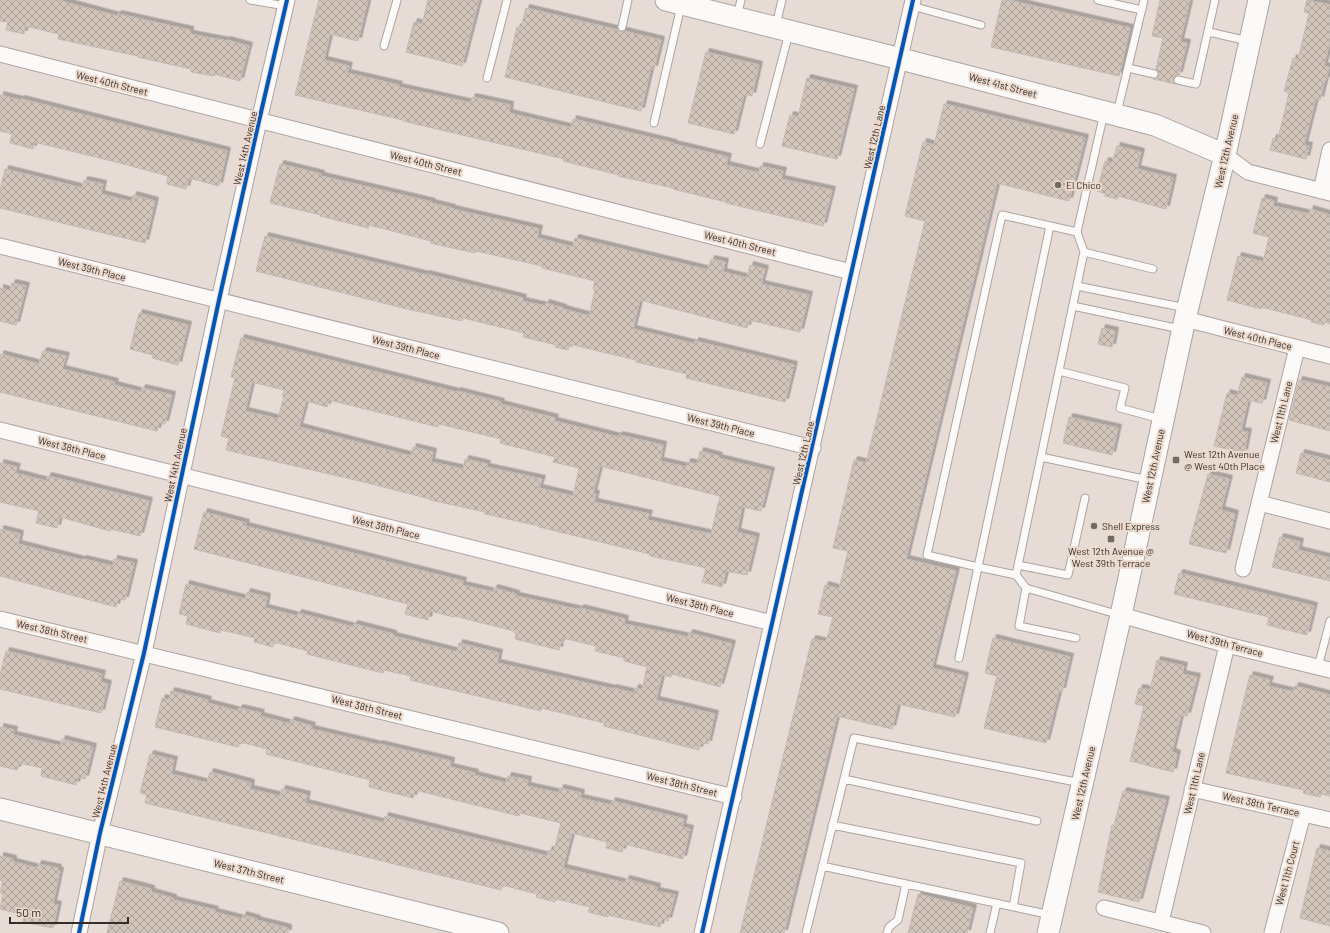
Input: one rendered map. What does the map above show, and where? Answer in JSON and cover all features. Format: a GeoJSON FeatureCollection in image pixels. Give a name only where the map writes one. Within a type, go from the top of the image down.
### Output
{"type":"FeatureCollection","features":[{"type":"Feature","properties":{"kind":"street","name":"West 12th Avenue"},"geometry":{"type":"LineString","coordinates":[[1050,924],[1121,615],[1185,319],[1226,155],[1259,0]]}},
{"type":"Feature","properties":{"kind":"street","name":"West 41st Street"},"geometry":{"type":"LineString","coordinates":[[671,1],[739,9],[783,29],[1155,124],[1226,155],[1248,172],[1325,192]]}},
{"type":"Feature","properties":{"kind":"street","name":"West 14th Avenue"},"geometry":{"type":"LineString","coordinates":[[79,933],[100,833],[144,653],[219,300],[286,3]]}},
{"type":"Feature","properties":{"kind":"street","name":"West 12th Lane"},"geometry":{"type":"LineString","coordinates":[[702,933],[813,448],[851,272],[901,58],[912,3]]}},
{"type":"Feature","properties":{"kind":"street","name":"West 40th Street"},"geometry":{"type":"LineString","coordinates":[[0,54],[851,272]]}},
{"type":"Feature","properties":{"kind":"street"},"geometry":{"type":"LineString","coordinates":[[1325,192],[1330,150]]}},
{"type":"Feature","properties":{"kind":"street","name":"West 39th Place"},"geometry":{"type":"LineString","coordinates":[[0,246],[813,448]]}},
{"type":"Feature","properties":{"kind":"street","name":"West 40th Place"},"geometry":{"type":"LineString","coordinates":[[1185,319],[1330,356]]}},
{"type":"Feature","properties":{"kind":"street","name":"West 11th Lane"},"geometry":{"type":"LineString","coordinates":[[1243,569],[1297,348]]}},
{"type":"Feature","properties":{"kind":"street","name":"West 38th Place"},"geometry":{"type":"LineString","coordinates":[[0,430],[772,623]]}},
{"type":"Feature","properties":{"kind":"street"},"geometry":{"type":"LineString","coordinates":[[1259,503],[1330,521]]}},
{"type":"Feature","properties":{"kind":"street","name":"West 39th Terrace"},"geometry":{"type":"LineString","coordinates":[[1121,615],[1227,645],[1324,669]]}},
{"type":"Feature","properties":{"kind":"street","name":"West 38th Street"},"geometry":{"type":"LineString","coordinates":[[0,619],[734,797]]}},
{"type":"Feature","properties":{"kind":"street","name":"West 11th Lane"},"geometry":{"type":"LineString","coordinates":[[1161,922],[1227,645]]}},
{"type":"Feature","properties":{"kind":"street","name":"West 38th Terrace"},"geometry":{"type":"LineString","coordinates":[[1192,789],[1330,820]]}},
{"type":"Feature","properties":{"kind":"street","name":"West 37th Street"},"geometry":{"type":"LineString","coordinates":[[0,809],[498,933]]}},
{"type":"Feature","properties":{"kind":"street","name":"West 11th Court"},"geometry":{"type":"LineString","coordinates":[[1272,933],[1303,814]]}},
{"type":"Feature","properties":{"kind":"street"},"geometry":{"type":"LineString","coordinates":[[1104,908],[1203,933]]}},
{"type":"Feature","properties":{"kind":"lane"},"geometry":{"type":"LineString","coordinates":[[250,0],[286,3]]}},
{"type":"Feature","properties":{"kind":"lane"},"geometry":{"type":"LineString","coordinates":[[384,46],[397,0]]}},
{"type":"Feature","properties":{"kind":"lane"},"geometry":{"type":"LineString","coordinates":[[487,78],[507,0]]}},
{"type":"Feature","properties":{"kind":"lane"},"geometry":{"type":"LineString","coordinates":[[622,27],[628,0]]}},
{"type":"Feature","properties":{"kind":"lane"},"geometry":{"type":"LineString","coordinates":[[760,144],[783,29],[782,0]]}},
{"type":"Feature","properties":{"kind":"lane"},"geometry":{"type":"LineString","coordinates":[[1098,0],[1142,10]]}},
{"type":"Feature","properties":{"kind":"lane"},"geometry":{"type":"LineString","coordinates":[[1016,575],[1084,252],[1076,232],[1110,113],[1128,68],[1144,0]]}},
{"type":"Feature","properties":{"kind":"lane"},"geometry":{"type":"LineString","coordinates":[[1178,80],[1196,84],[1209,32],[1215,0]]}},
{"type":"Feature","properties":{"kind":"lane"},"geometry":{"type":"LineString","coordinates":[[654,123],[671,1]]}},
{"type":"Feature","properties":{"kind":"lane"},"geometry":{"type":"LineString","coordinates":[[912,3],[981,25]]}},
{"type":"Feature","properties":{"kind":"lane"},"geometry":{"type":"LineString","coordinates":[[1209,32],[1250,41]]}},
{"type":"Feature","properties":{"kind":"lane"},"geometry":{"type":"LineString","coordinates":[[1128,68],[1154,74]]}},
{"type":"Feature","properties":{"kind":"lane"},"geometry":{"type":"LineString","coordinates":[[1076,232],[1002,216],[927,555],[1016,575],[1026,588],[1121,615]]}},
{"type":"Feature","properties":{"kind":"lane"},"geometry":{"type":"LineString","coordinates":[[959,658],[1050,226]]}},
{"type":"Feature","properties":{"kind":"lane"},"geometry":{"type":"LineString","coordinates":[[1084,252],[1153,269]]}},
{"type":"Feature","properties":{"kind":"lane"},"geometry":{"type":"LineString","coordinates":[[1077,286],[1185,319]]}},
{"type":"Feature","properties":{"kind":"lane"},"geometry":{"type":"LineString","coordinates":[[1073,306],[1185,319]]}},
{"type":"Feature","properties":{"kind":"lane"},"geometry":{"type":"LineString","coordinates":[[1059,371],[1125,388],[1120,408],[1164,419]]}},
{"type":"Feature","properties":{"kind":"lane"},"geometry":{"type":"LineString","coordinates":[[1041,457],[1150,480]]}},
{"type":"Feature","properties":{"kind":"lane"},"geometry":{"type":"LineString","coordinates":[[1018,565],[1068,575],[1085,498]]}},
{"type":"Feature","properties":{"kind":"lane"},"geometry":{"type":"LineString","coordinates":[[1026,588],[1019,626],[1076,638]]}},
{"type":"Feature","properties":{"kind":"lane"},"geometry":{"type":"LineString","coordinates":[[1324,669],[1330,621]]}},
{"type":"Feature","properties":{"kind":"lane"},"geometry":{"type":"LineString","coordinates":[[806,933],[854,738],[1083,783]]}},
{"type":"Feature","properties":{"kind":"lane"},"geometry":{"type":"LineString","coordinates":[[844,779],[1037,822]]}},
{"type":"Feature","properties":{"kind":"lane"},"geometry":{"type":"LineString","coordinates":[[832,825],[1021,863],[1013,907]]}},
{"type":"Feature","properties":{"kind":"lane"},"geometry":{"type":"LineString","coordinates":[[822,866],[1013,907],[1050,924]]}},
{"type":"Feature","properties":{"kind":"lane"},"geometry":{"type":"LineString","coordinates":[[887,933],[889,927],[898,920],[906,884]]}},
{"type":"Feature","properties":{"kind":"lane"},"geometry":{"type":"LineString","coordinates":[[990,933],[997,903]]}},
{"type":"Feature","properties":{"kind":"building"},"geometry":{"type":"Polygon","coordinates":[[[0,0],[57,0],[117,16],[118,14],[190,30],[190,34],[227,40],[249,46],[240,81],[214,74],[214,76],[191,72],[191,69],[58,39],[59,34],[25,26],[24,34],[6,30],[8,22],[0,21],[0,0]]]}},
{"type":"Feature","properties":{"kind":"building"},"geometry":{"type":"Polygon","coordinates":[[[319,0],[368,0],[358,41],[330,34],[324,60],[349,66],[347,73],[399,85],[398,87],[471,103],[472,97],[510,105],[509,113],[571,128],[573,119],[673,143],[728,157],[726,165],[759,173],[760,166],[783,171],[781,179],[832,190],[823,226],[726,203],[673,188],[618,176],[619,175],[563,161],[564,159],[295,95],[319,0]]]}},
{"type":"Feature","properties":{"kind":"building"},"geometry":{"type":"Polygon","coordinates":[[[428,0],[479,0],[462,66],[406,52],[414,22],[422,24],[428,0]]]}},
{"type":"Feature","properties":{"kind":"building"},"geometry":{"type":"Polygon","coordinates":[[[1002,0],[1008,0],[1130,28],[1119,76],[991,47],[1002,0]]]}},
{"type":"Feature","properties":{"kind":"building"},"geometry":{"type":"Polygon","coordinates":[[[1160,0],[1190,0],[1180,42],[1187,43],[1179,75],[1176,75],[1173,79],[1173,82],[1176,84],[1153,79],[1157,78],[1159,75],[1159,72],[1156,69],[1163,38],[1152,36],[1160,0]]]}},
{"type":"Feature","properties":{"kind":"building"},"geometry":{"type":"Polygon","coordinates":[[[1307,0],[1330,5],[1330,41],[1324,66],[1329,67],[1326,80],[1320,100],[1316,98],[1304,145],[1309,146],[1306,159],[1270,150],[1273,138],[1278,139],[1289,93],[1284,91],[1293,58],[1298,60],[1309,13],[1304,12],[1307,0]]]}},
{"type":"Feature","properties":{"kind":"building"},"geometry":{"type":"Polygon","coordinates":[[[526,8],[618,30],[621,32],[624,31],[661,40],[654,69],[651,68],[641,111],[505,77],[517,27],[521,28],[526,8]]]}},
{"type":"Feature","properties":{"kind":"building"},"geometry":{"type":"Polygon","coordinates":[[[706,52],[759,65],[752,96],[744,94],[734,134],[688,123],[706,52]]]}},
{"type":"Feature","properties":{"kind":"building"},"geometry":{"type":"Polygon","coordinates":[[[807,78],[854,89],[837,159],[782,146],[790,115],[798,117],[807,78]]]}},
{"type":"Feature","properties":{"kind":"building"},"geometry":{"type":"Polygon","coordinates":[[[0,95],[227,151],[219,186],[189,178],[186,189],[167,184],[168,176],[116,162],[34,142],[33,149],[10,143],[12,134],[0,131],[0,95]]]}},
{"type":"Feature","properties":{"kind":"building"},"geometry":{"type":"Polygon","coordinates":[[[944,104],[1085,138],[1069,201],[997,183],[906,559],[956,571],[932,668],[965,676],[955,717],[898,704],[892,729],[837,716],[784,933],[740,933],[812,639],[826,642],[833,617],[818,614],[825,585],[839,589],[848,551],[833,548],[854,460],[866,463],[925,221],[905,216],[923,142],[934,145],[944,104]]]}},
{"type":"Feature","properties":{"kind":"building"},"geometry":{"type":"Polygon","coordinates":[[[1117,146],[1141,152],[1137,169],[1173,178],[1166,209],[1118,196],[1117,199],[1105,196],[1106,194],[1097,191],[1105,161],[1112,163],[1117,146]]]}},
{"type":"Feature","properties":{"kind":"building"},"geometry":{"type":"Polygon","coordinates":[[[280,164],[321,174],[321,176],[432,202],[431,203],[452,209],[539,229],[537,238],[573,247],[575,238],[708,270],[711,259],[725,262],[723,272],[747,278],[750,265],[765,269],[761,284],[809,295],[800,332],[749,320],[747,328],[640,300],[633,329],[695,344],[695,341],[794,365],[785,402],[686,378],[687,374],[636,362],[636,360],[569,344],[568,350],[555,347],[556,345],[523,337],[524,333],[463,318],[462,321],[407,309],[256,271],[265,236],[523,298],[522,301],[545,306],[546,303],[589,316],[595,290],[593,289],[595,281],[542,268],[542,266],[476,251],[475,253],[430,243],[431,241],[369,225],[368,228],[270,203],[280,164]]]}},
{"type":"Feature","properties":{"kind":"building"},"geometry":{"type":"Polygon","coordinates":[[[5,169],[82,188],[84,180],[103,184],[101,194],[132,202],[133,195],[155,201],[145,243],[0,208],[0,190],[5,169]]]}},
{"type":"Feature","properties":{"kind":"building"},"geometry":{"type":"Polygon","coordinates":[[[1262,198],[1274,201],[1273,206],[1309,214],[1310,209],[1330,215],[1330,324],[1324,322],[1324,325],[1311,322],[1312,320],[1227,300],[1238,256],[1263,262],[1269,237],[1253,233],[1262,198]]]}},
{"type":"Feature","properties":{"kind":"building"},"geometry":{"type":"Polygon","coordinates":[[[12,283],[26,286],[16,325],[0,321],[0,288],[10,291],[12,283]]]}},
{"type":"Feature","properties":{"kind":"building"},"geometry":{"type":"Polygon","coordinates":[[[139,313],[188,325],[178,365],[152,358],[153,355],[130,349],[139,313]]]}},
{"type":"Feature","properties":{"kind":"building"},"geometry":{"type":"Polygon","coordinates":[[[1102,328],[1115,331],[1112,347],[1098,344],[1102,328]]]}},
{"type":"Feature","properties":{"kind":"building"},"geometry":{"type":"Polygon","coordinates":[[[241,338],[501,402],[500,404],[555,418],[554,421],[618,437],[619,435],[663,445],[660,461],[686,467],[687,462],[697,464],[700,451],[719,456],[718,458],[771,471],[761,511],[742,507],[737,532],[756,537],[747,575],[726,571],[722,587],[702,582],[706,569],[702,567],[650,556],[650,554],[485,514],[485,512],[430,500],[368,483],[226,450],[229,438],[221,436],[235,378],[231,377],[241,338]],[[252,382],[245,411],[278,419],[284,396],[282,396],[284,390],[252,382]],[[329,400],[327,407],[306,401],[299,427],[411,456],[413,447],[433,452],[431,462],[463,469],[465,459],[487,464],[486,467],[542,479],[539,488],[573,496],[579,468],[553,462],[555,457],[500,443],[501,439],[439,424],[438,427],[329,400]],[[600,466],[593,494],[596,494],[594,502],[649,514],[647,520],[711,534],[720,496],[600,466]]]}},
{"type":"Feature","properties":{"kind":"building"},"geometry":{"type":"Polygon","coordinates":[[[43,351],[66,356],[62,369],[115,382],[114,385],[141,392],[142,388],[172,395],[165,424],[159,423],[157,431],[0,392],[0,354],[39,364],[43,351]]]}},
{"type":"Feature","properties":{"kind":"building"},"geometry":{"type":"Polygon","coordinates":[[[1242,377],[1267,383],[1262,403],[1248,400],[1241,431],[1248,432],[1244,453],[1214,446],[1227,393],[1237,396],[1242,377]]]}},
{"type":"Feature","properties":{"kind":"building"},"geometry":{"type":"Polygon","coordinates":[[[1299,380],[1330,387],[1330,431],[1289,420],[1299,380]]]}},
{"type":"Feature","properties":{"kind":"building"},"geometry":{"type":"Polygon","coordinates":[[[1069,417],[1118,428],[1112,455],[1063,443],[1069,417]]]}},
{"type":"Feature","properties":{"kind":"building"},"geometry":{"type":"Polygon","coordinates":[[[1301,453],[1330,460],[1330,482],[1296,473],[1301,453]]]}},
{"type":"Feature","properties":{"kind":"building"},"geometry":{"type":"Polygon","coordinates":[[[0,463],[17,467],[15,473],[46,481],[48,476],[149,501],[140,536],[111,529],[110,531],[60,517],[57,528],[36,523],[39,511],[0,502],[0,463]]]}},
{"type":"Feature","properties":{"kind":"building"},"geometry":{"type":"Polygon","coordinates":[[[1208,474],[1229,479],[1221,510],[1235,514],[1226,553],[1189,544],[1208,474]]]}},
{"type":"Feature","properties":{"kind":"building"},"geometry":{"type":"Polygon","coordinates":[[[204,512],[246,523],[245,526],[463,581],[462,585],[493,592],[494,588],[516,594],[516,596],[580,610],[580,608],[625,619],[624,624],[688,637],[689,633],[732,644],[720,687],[672,674],[671,677],[662,675],[656,700],[715,714],[708,744],[701,743],[699,750],[604,726],[604,723],[541,708],[541,711],[410,680],[411,676],[384,670],[383,673],[307,654],[308,651],[274,642],[273,647],[254,642],[255,638],[221,630],[220,633],[186,624],[188,616],[179,614],[186,584],[245,599],[247,592],[267,597],[265,608],[297,616],[298,613],[353,627],[354,624],[393,634],[393,636],[457,652],[459,643],[499,653],[497,663],[634,693],[635,688],[642,690],[647,667],[624,661],[624,658],[595,651],[596,646],[563,638],[562,643],[560,643],[559,650],[515,639],[516,633],[513,632],[514,631],[454,616],[430,611],[428,620],[405,614],[408,604],[194,549],[204,512]]]}},
{"type":"Feature","properties":{"kind":"building"},"geometry":{"type":"Polygon","coordinates":[[[0,529],[20,534],[18,544],[113,566],[114,559],[134,563],[125,600],[118,599],[116,607],[0,576],[0,529]]]}},
{"type":"Feature","properties":{"kind":"building"},"geometry":{"type":"Polygon","coordinates":[[[1280,537],[1300,542],[1298,550],[1330,558],[1330,581],[1272,567],[1280,537]]]}},
{"type":"Feature","properties":{"kind":"building"},"geometry":{"type":"Polygon","coordinates":[[[1179,573],[1314,606],[1307,635],[1267,625],[1269,617],[1174,594],[1179,573]]]}},
{"type":"Feature","properties":{"kind":"building"},"geometry":{"type":"Polygon","coordinates":[[[993,638],[1070,657],[1062,691],[1059,691],[1046,743],[984,728],[997,676],[985,673],[993,638]]]}},
{"type":"Feature","properties":{"kind":"building"},"geometry":{"type":"Polygon","coordinates":[[[6,651],[102,674],[100,682],[108,684],[101,713],[0,689],[0,675],[6,651]]]}},
{"type":"Feature","properties":{"kind":"building"},"geometry":{"type":"Polygon","coordinates":[[[1157,660],[1184,666],[1182,674],[1197,677],[1187,716],[1181,715],[1172,752],[1177,754],[1173,772],[1130,761],[1144,706],[1135,704],[1139,688],[1150,690],[1157,660]]]}},
{"type":"Feature","properties":{"kind":"building"},"geometry":{"type":"Polygon","coordinates":[[[1250,675],[1270,680],[1268,686],[1293,692],[1295,686],[1330,695],[1330,796],[1321,794],[1320,797],[1303,793],[1304,790],[1226,773],[1250,675]]]}},
{"type":"Feature","properties":{"kind":"building"},"geometry":{"type":"Polygon","coordinates":[[[171,691],[208,700],[207,703],[238,711],[239,708],[261,713],[260,716],[290,724],[291,720],[312,726],[311,729],[451,761],[450,767],[506,783],[508,776],[528,780],[527,786],[559,793],[560,788],[581,793],[580,798],[611,805],[612,801],[684,819],[682,827],[690,829],[683,859],[624,844],[622,852],[606,848],[607,842],[572,833],[563,868],[625,883],[626,879],[657,887],[656,891],[675,895],[668,921],[662,919],[660,927],[608,915],[608,917],[588,912],[590,907],[556,899],[555,902],[536,897],[537,894],[502,885],[501,890],[145,803],[147,795],[140,793],[150,754],[174,760],[171,774],[207,783],[210,772],[251,783],[250,789],[280,796],[282,789],[307,795],[305,803],[384,823],[385,816],[547,856],[549,850],[554,851],[561,823],[520,813],[519,816],[415,790],[413,798],[369,787],[370,780],[266,754],[267,749],[240,742],[238,747],[155,727],[162,698],[169,700],[171,691]]]}},
{"type":"Feature","properties":{"kind":"building"},"geometry":{"type":"Polygon","coordinates":[[[0,727],[14,730],[13,735],[60,746],[62,739],[93,747],[85,779],[78,777],[76,785],[41,776],[42,768],[19,763],[17,770],[0,766],[0,727]]]}},
{"type":"Feature","properties":{"kind":"building"},"geometry":{"type":"Polygon","coordinates":[[[1123,791],[1166,800],[1139,902],[1098,892],[1112,825],[1114,825],[1123,791]]]}},
{"type":"Feature","properties":{"kind":"building"},"geometry":{"type":"Polygon","coordinates":[[[1317,848],[1330,851],[1330,926],[1300,918],[1317,848]]]}},
{"type":"Feature","properties":{"kind":"building"},"geometry":{"type":"Polygon","coordinates":[[[0,856],[13,859],[13,862],[37,868],[38,864],[58,868],[57,870],[60,871],[53,904],[58,905],[53,928],[23,922],[24,915],[0,909],[3,893],[0,893],[3,881],[0,880],[0,856]]]}},
{"type":"Feature","properties":{"kind":"building"},"geometry":{"type":"Polygon","coordinates":[[[120,881],[151,889],[151,892],[173,898],[173,900],[215,910],[214,912],[242,919],[243,915],[288,928],[288,933],[107,933],[120,881]]]}},
{"type":"Feature","properties":{"kind":"building"},"geometry":{"type":"Polygon","coordinates":[[[918,894],[973,908],[967,933],[908,933],[918,894]]]}},
{"type":"Feature","properties":{"kind":"cycle path"},"geometry":{"type":"LineString","coordinates":[[79,933],[100,833],[144,653],[219,300],[287,0]]}},
{"type":"Feature","properties":{"kind":"cycle path"},"geometry":{"type":"LineString","coordinates":[[702,933],[913,0]]}},
{"type":"Feature","properties":{"kind":"place","name":"El Chico"},"geometry":{"type":"Point","coordinates":[1058,185]}},
{"type":"Feature","properties":{"kind":"place","name":"West 12th Avenue @ West 40th Place"},"geometry":{"type":"Point","coordinates":[1176,460]}},
{"type":"Feature","properties":{"kind":"place","name":"Shell Express"},"geometry":{"type":"Point","coordinates":[1094,526]}},
{"type":"Feature","properties":{"kind":"place","name":"West 12th Avenue @ West 39th Terrace"},"geometry":{"type":"Point","coordinates":[1111,539]}}]}
